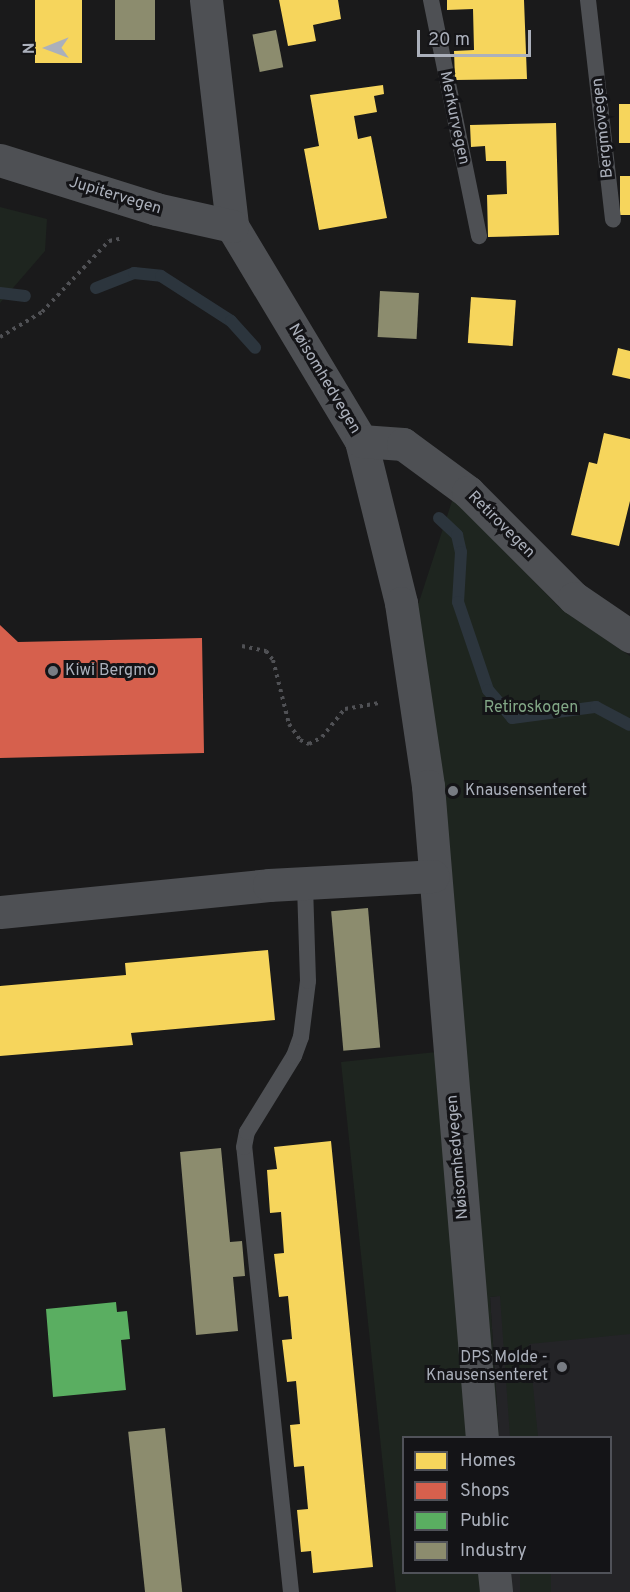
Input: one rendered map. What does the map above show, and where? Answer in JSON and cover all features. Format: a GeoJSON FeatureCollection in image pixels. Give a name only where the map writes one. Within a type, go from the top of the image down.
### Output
{"type":"FeatureCollection","features":[{"type":"Feature","properties":{"kind":"street","name":"Nøisomhedvegen"},"geometry":{"type":"LineString","coordinates":[[206,0],[232,226],[361,441],[401,603],[428,786],[433,876],[482,1436]]}},
{"type":"Feature","properties":{"kind":"street","name":"Jupitervegen"},"geometry":{"type":"LineString","coordinates":[[0,160],[156,209],[232,226]]}},
{"type":"Feature","properties":{"kind":"street","name":"Retirovegen"},"geometry":{"type":"LineString","coordinates":[[361,441],[403,444],[468,492],[574,598],[630,636]]}},
{"type":"Feature","properties":{"kind":"street"},"geometry":{"type":"LineString","coordinates":[[0,912],[305,884],[433,876]]}},
{"type":"Feature","properties":{"kind":"street"},"geometry":{"type":"LineString","coordinates":[[494,1574],[496,1592]]}},
{"type":"Feature","properties":{"kind":"lane","name":"Merkurvegen"},"geometry":{"type":"LineString","coordinates":[[431,0],[479,236]]}},
{"type":"Feature","properties":{"kind":"lane","name":"Bergmovegen"},"geometry":{"type":"LineString","coordinates":[[588,0],[613,220]]}},
{"type":"Feature","properties":{"kind":"lane"},"geometry":{"type":"LineString","coordinates":[[291,1592],[244,1147],[247,1132],[294,1056],[301,1037],[308,981],[305,884]]}},
{"type":"Feature","properties":{"kind":"path"},"geometry":{"type":"LineString","coordinates":[[0,337],[42,312],[109,241],[128,237]]}},
{"type":"Feature","properties":{"kind":"path"},"geometry":{"type":"LineString","coordinates":[[242,646],[266,651],[273,660],[288,724],[300,740],[309,744],[322,737],[345,709],[415,702]]}},
{"type":"Feature","properties":{"kind":"shaded area","name":"DPS Molde - Knausensenteret"},"geometry":{"type":"Polygon","coordinates":[[[630,1277],[630,1592],[510,1592],[509,1574],[612,1574],[612,1436],[499,1436],[490,1297],[630,1277]]]}},
{"type":"Feature","properties":{"kind":"green space"},"geometry":{"type":"Polygon","coordinates":[[[0,207],[47,219],[45,251],[0,303],[0,207]]]}},
{"type":"Feature","properties":{"kind":"green space","name":"Retiroskogen"},"geometry":{"type":"Polygon","coordinates":[[[453,498],[559,607],[630,656],[630,1334],[529,1344],[538,1436],[510,1436],[500,1296],[490,1297],[499,1436],[402,1436],[402,1574],[509,1574],[510,1592],[396,1592],[341,1062],[465,1049],[417,608],[453,498]]]}},
{"type":"Feature","properties":{"kind":"green space"},"geometry":{"type":"Polygon","coordinates":[[[520,1574],[551,1574],[551,1592],[520,1592],[520,1574]]]}},
{"type":"Feature","properties":{"kind":"building: Homes"},"geometry":{"type":"Polygon","coordinates":[[[35,0],[82,0],[82,63],[35,63],[35,0]]]}},
{"type":"Feature","properties":{"kind":"building: Homes"},"geometry":{"type":"Polygon","coordinates":[[[279,0],[338,0],[341,19],[313,25],[316,41],[288,46],[279,0]]]}},
{"type":"Feature","properties":{"kind":"building: Homes"},"geometry":{"type":"Polygon","coordinates":[[[447,0],[524,0],[527,79],[455,80],[454,51],[474,50],[473,9],[447,10],[447,0]]]}},
{"type":"Feature","properties":{"kind":"building: Homes"},"geometry":{"type":"Polygon","coordinates":[[[383,85],[384,94],[374,96],[377,112],[354,116],[358,139],[371,136],[387,218],[319,230],[304,149],[319,146],[310,95],[383,85]]]}},
{"type":"Feature","properties":{"kind":"building: Homes"},"geometry":{"type":"Polygon","coordinates":[[[619,104],[630,104],[630,143],[619,143],[619,104]]]}},
{"type":"Feature","properties":{"kind":"building: Homes"},"geometry":{"type":"Polygon","coordinates":[[[556,123],[559,235],[488,237],[487,195],[507,194],[506,161],[486,161],[485,146],[471,147],[470,125],[556,123]]]}},
{"type":"Feature","properties":{"kind":"building: Homes"},"geometry":{"type":"Polygon","coordinates":[[[620,176],[630,176],[630,215],[620,215],[620,176]]]}},
{"type":"Feature","properties":{"kind":"building: Homes"},"geometry":{"type":"Polygon","coordinates":[[[471,297],[516,300],[513,346],[468,343],[471,297]]]}},
{"type":"Feature","properties":{"kind":"building: Homes"},"geometry":{"type":"Polygon","coordinates":[[[618,348],[630,351],[630,379],[612,375],[618,348]]]}},
{"type":"Feature","properties":{"kind":"building: Homes"},"geometry":{"type":"Polygon","coordinates":[[[604,433],[630,439],[630,501],[619,546],[571,535],[589,462],[597,464],[604,433]]]}},
{"type":"Feature","properties":{"kind":"building: Homes"},"geometry":{"type":"Polygon","coordinates":[[[268,950],[275,1020],[131,1033],[133,1045],[0,1056],[0,986],[126,975],[125,963],[268,950]]]}},
{"type":"Feature","properties":{"kind":"building: Homes"},"geometry":{"type":"Polygon","coordinates":[[[331,1141],[373,1567],[313,1573],[311,1551],[301,1552],[297,1510],[308,1509],[304,1466],[294,1467],[290,1425],[300,1424],[296,1381],[287,1382],[282,1340],[292,1339],[288,1296],[279,1297],[274,1254],[284,1253],[281,1212],[270,1213],[267,1170],[277,1169],[274,1147],[331,1141]]]}},
{"type":"Feature","properties":{"kind":"building: Shops"},"geometry":{"type":"Polygon","coordinates":[[[0,625],[18,642],[202,638],[204,753],[0,758],[0,625]]]}},
{"type":"Feature","properties":{"kind":"building: Public"},"geometry":{"type":"Polygon","coordinates":[[[116,1302],[117,1312],[127,1311],[130,1339],[121,1340],[126,1390],[53,1397],[46,1309],[116,1302]]]}},
{"type":"Feature","properties":{"kind":"building: Industry"},"geometry":{"type":"Polygon","coordinates":[[[115,0],[155,0],[155,40],[115,40],[115,0]]]}},
{"type":"Feature","properties":{"kind":"building: Industry"},"geometry":{"type":"Polygon","coordinates":[[[276,30],[283,67],[260,72],[252,35],[276,30]]]}},
{"type":"Feature","properties":{"kind":"building: Industry"},"geometry":{"type":"Polygon","coordinates":[[[380,291],[419,293],[417,339],[378,337],[380,291]]]}},
{"type":"Feature","properties":{"kind":"building: Industry"},"geometry":{"type":"Polygon","coordinates":[[[368,908],[380,1047],[343,1051],[331,911],[368,908]]]}},
{"type":"Feature","properties":{"kind":"building: Industry"},"geometry":{"type":"Polygon","coordinates":[[[221,1148],[230,1242],[242,1241],[245,1276],[233,1277],[238,1331],[196,1335],[180,1152],[221,1148]]]}},
{"type":"Feature","properties":{"kind":"building: Industry"},"geometry":{"type":"Polygon","coordinates":[[[165,1428],[182,1592],[145,1592],[128,1432],[165,1428]]]}},
{"type":"Feature","properties":{"kind":"waterway"},"geometry":{"type":"LineString","coordinates":[[96,288],[134,273],[161,276],[231,321],[255,348]]}},
{"type":"Feature","properties":{"kind":"waterway"},"geometry":{"type":"LineString","coordinates":[[0,293],[25,296]]}},
{"type":"Feature","properties":{"kind":"waterway"},"geometry":{"type":"LineString","coordinates":[[439,518],[457,535],[461,552],[458,602],[488,690],[512,718],[596,707],[630,725]]}},
{"type":"Feature","properties":{"kind":"place","name":"Kiwi Bergmo"},"geometry":{"type":"Point","coordinates":[53,671]}},
{"type":"Feature","properties":{"kind":"place","name":"Knausensenteret"},"geometry":{"type":"Point","coordinates":[453,791]}},
{"type":"Feature","properties":{"kind":"place","name":"DPS Molde - Knausensenteret"},"geometry":{"type":"Point","coordinates":[562,1367]}}]}
